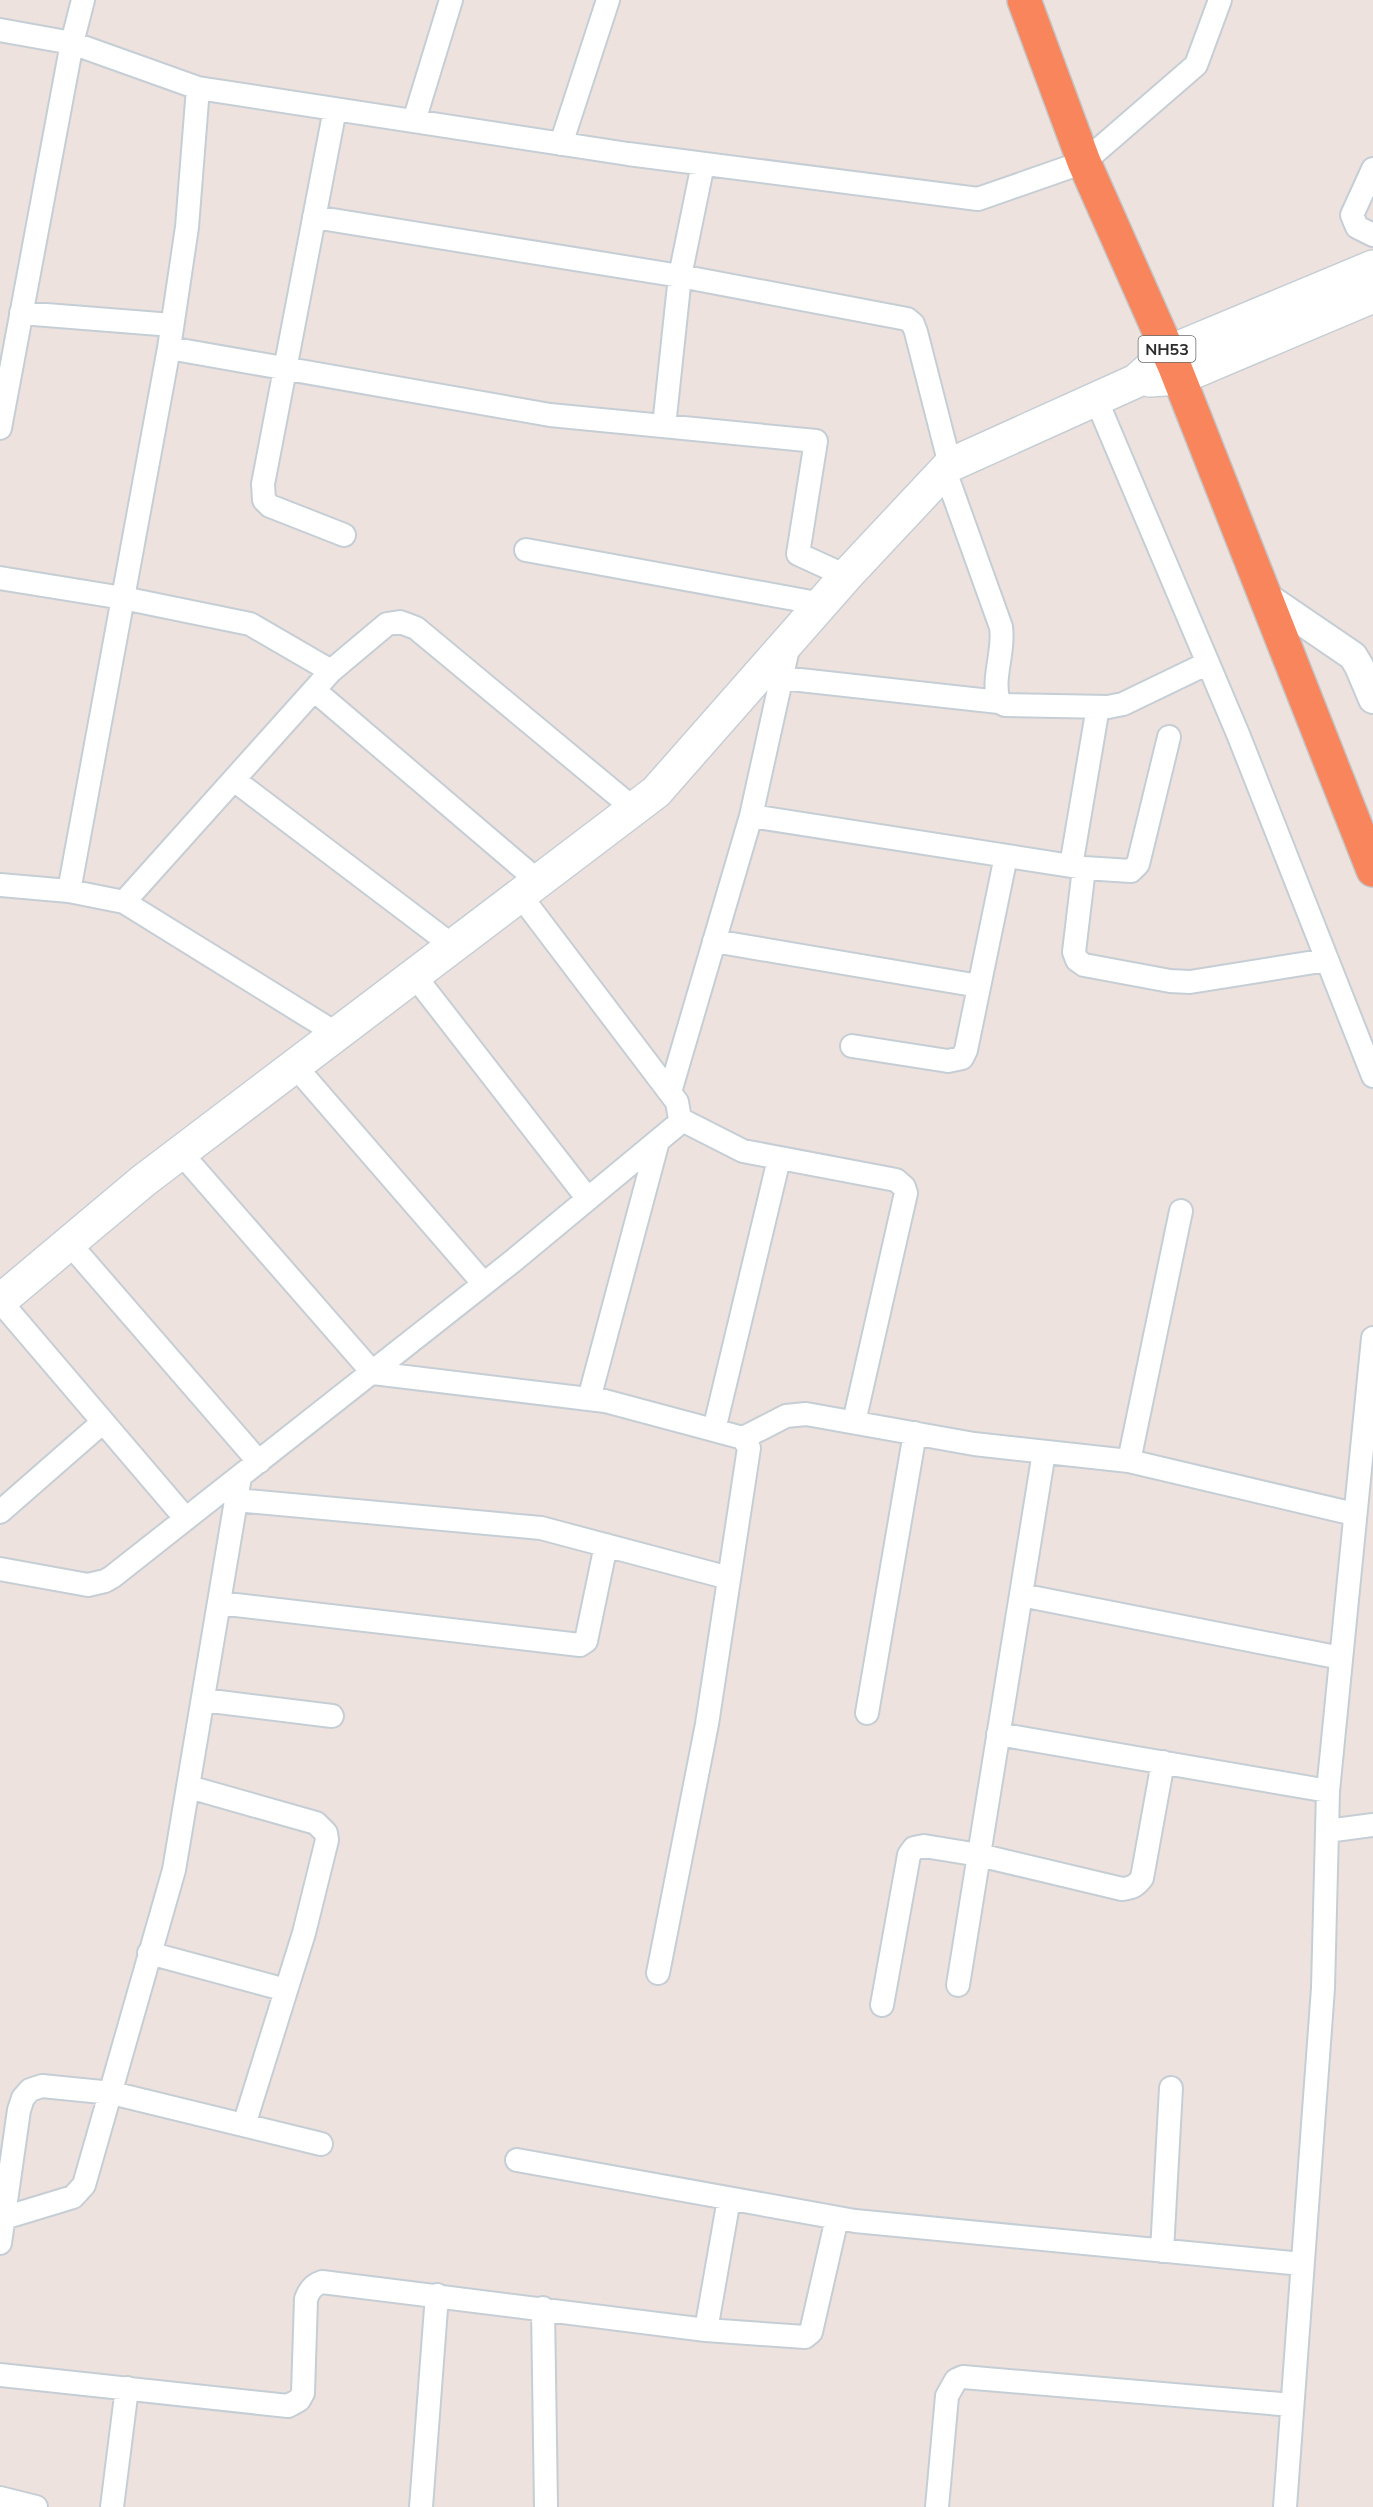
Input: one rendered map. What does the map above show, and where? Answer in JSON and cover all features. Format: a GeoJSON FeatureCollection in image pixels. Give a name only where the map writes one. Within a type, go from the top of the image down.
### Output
{"type":"FeatureCollection","features":[{"type":"Feature","properties":{"kind":"highway","name":"NH53"},"geometry":{"type":"LineString","coordinates":[[1024,0],[1084,162],[1174,365],[1373,870]]}},
{"type":"Feature","properties":{"kind":"main road"},"geometry":{"type":"LineString","coordinates":[[0,1301],[181,1153],[656,792],[846,576],[947,468],[1174,365],[1373,267]]}},
{"type":"Feature","properties":{"kind":"main road"},"geometry":{"type":"LineString","coordinates":[[1174,365],[1373,296]]}},
{"type":"Feature","properties":{"kind":"street"},"geometry":{"type":"LineString","coordinates":[[0,428],[72,43],[83,0]]}},
{"type":"Feature","properties":{"kind":"street"},"geometry":{"type":"LineString","coordinates":[[414,121],[451,0]]}},
{"type":"Feature","properties":{"kind":"street"},"geometry":{"type":"LineString","coordinates":[[561,144],[608,0]]}},
{"type":"Feature","properties":{"kind":"street"},"geometry":{"type":"LineString","coordinates":[[0,30],[72,43],[198,88],[561,144],[978,199],[1084,162],[1196,64],[1220,0]]}},
{"type":"Feature","properties":{"kind":"street"},"geometry":{"type":"LineString","coordinates":[[69,891],[169,348],[186,227],[198,88]]}},
{"type":"Feature","properties":{"kind":"street"},"geometry":{"type":"LineString","coordinates":[[335,109],[263,484],[264,500],[270,506],[344,535]]}},
{"type":"Feature","properties":{"kind":"street"},"geometry":{"type":"LineString","coordinates":[[664,426],[680,276],[703,164]]}},
{"type":"Feature","properties":{"kind":"street"},"geometry":{"type":"LineString","coordinates":[[1373,169],[1352,215],[1357,227],[1373,235]]}},
{"type":"Feature","properties":{"kind":"street"},"geometry":{"type":"LineString","coordinates":[[314,216],[680,276],[907,319],[913,324],[916,332],[947,468],[1001,627],[1002,649],[996,693],[999,702]]}},
{"type":"Feature","properties":{"kind":"street"},"geometry":{"type":"LineString","coordinates":[[21,313],[172,325]]}},
{"type":"Feature","properties":{"kind":"street"},"geometry":{"type":"LineString","coordinates":[[169,348],[550,416],[816,441],[798,554],[846,576]]}},
{"type":"Feature","properties":{"kind":"street"},"geometry":{"type":"LineString","coordinates":[[1096,399],[1208,663],[1373,1076]]}},
{"type":"Feature","properties":{"kind":"street"},"geometry":{"type":"LineString","coordinates":[[526,550],[822,604]]}},
{"type":"Feature","properties":{"kind":"street"},"geometry":{"type":"LineString","coordinates":[[0,578],[123,598],[250,624],[331,671]]}},
{"type":"Feature","properties":{"kind":"street"},"geometry":{"type":"LineString","coordinates":[[1265,596],[1353,656],[1373,699]]}},
{"type":"Feature","properties":{"kind":"street"},"geometry":{"type":"LineString","coordinates":[[124,902],[331,671],[387,624],[400,622],[416,628],[634,808]]}},
{"type":"Feature","properties":{"kind":"street"},"geometry":{"type":"LineString","coordinates":[[670,1092],[752,816],[790,640]]}},
{"type":"Feature","properties":{"kind":"street"},"geometry":{"type":"LineString","coordinates":[[782,678],[999,702],[1005,705],[1098,707],[1123,704],[1208,663]]}},
{"type":"Feature","properties":{"kind":"street"},"geometry":{"type":"LineString","coordinates":[[0,1569],[88,1585],[97,1584],[112,1577],[484,1284],[658,1141],[677,1125],[680,1119],[677,1102],[529,888],[314,690]]}},
{"type":"Feature","properties":{"kind":"street"},"geometry":{"type":"LineString","coordinates":[[1098,707],[1077,867],[1074,952],[1077,960],[1083,965],[1170,981],[1190,982],[1327,960]]}},
{"type":"Feature","properties":{"kind":"street"},"geometry":{"type":"LineString","coordinates":[[752,816],[1077,867],[1131,871],[1138,864],[1168,736]]}},
{"type":"Feature","properties":{"kind":"street"},"geometry":{"type":"LineString","coordinates":[[234,780],[453,946]]}},
{"type":"Feature","properties":{"kind":"street"},"geometry":{"type":"LineString","coordinates":[[852,1047],[948,1061],[962,1058],[966,1050],[1006,856]]}},
{"type":"Feature","properties":{"kind":"street"},"geometry":{"type":"LineString","coordinates":[[0,885],[69,891],[124,902],[337,1034]]}},
{"type":"Feature","properties":{"kind":"street"},"geometry":{"type":"LineString","coordinates":[[714,941],[979,986]]}},
{"type":"Feature","properties":{"kind":"street"},"geometry":{"type":"LineString","coordinates":[[414,975],[588,1199]]}},
{"type":"Feature","properties":{"kind":"street"},"geometry":{"type":"LineString","coordinates":[[295,1066],[484,1284]]}},
{"type":"Feature","properties":{"kind":"street"},"geometry":{"type":"LineString","coordinates":[[680,1119],[742,1151],[896,1179],[904,1187],[906,1193],[854,1422]]}},
{"type":"Feature","properties":{"kind":"street"},"geometry":{"type":"LineString","coordinates":[[589,1399],[658,1141]]}},
{"type":"Feature","properties":{"kind":"street"},"geometry":{"type":"LineString","coordinates":[[181,1153],[373,1373],[613,1402],[743,1438],[747,1442],[749,1449],[707,1724],[658,1973]]}},
{"type":"Feature","properties":{"kind":"street"},"geometry":{"type":"LineString","coordinates":[[714,1430],[779,1159]]}},
{"type":"Feature","properties":{"kind":"street"},"geometry":{"type":"LineString","coordinates":[[1129,1461],[1181,1211]]}},
{"type":"Feature","properties":{"kind":"street"},"geometry":{"type":"LineString","coordinates":[[69,1243],[259,1462]]}},
{"type":"Feature","properties":{"kind":"street"},"geometry":{"type":"LineString","coordinates":[[0,1301],[186,1519]]}},
{"type":"Feature","properties":{"kind":"street"},"geometry":{"type":"LineString","coordinates":[[1285,2507],[1323,1988],[1328,1791],[1341,1658],[1363,1534],[1354,1514],[1373,1338]]}},
{"type":"Feature","properties":{"kind":"street"},"geometry":{"type":"LineString","coordinates":[[743,1438],[792,1414],[806,1414],[986,1445],[1129,1461],[1354,1514]]}},
{"type":"Feature","properties":{"kind":"street"},"geometry":{"type":"LineString","coordinates":[[0,1512],[103,1422]]}},
{"type":"Feature","properties":{"kind":"street"},"geometry":{"type":"LineString","coordinates":[[867,1713],[915,1433]]}},
{"type":"Feature","properties":{"kind":"street"},"geometry":{"type":"LineString","coordinates":[[958,1985],[1044,1452]]}},
{"type":"Feature","properties":{"kind":"street"},"geometry":{"type":"LineString","coordinates":[[3,2218],[66,2200],[80,2192],[84,2185],[174,1870],[240,1477]]}},
{"type":"Feature","properties":{"kind":"street"},"geometry":{"type":"LineString","coordinates":[[236,1500],[554,1530],[729,1578]]}},
{"type":"Feature","properties":{"kind":"street"},"geometry":{"type":"LineString","coordinates":[[219,1603],[580,1645],[586,1641],[606,1545]]}},
{"type":"Feature","properties":{"kind":"street"},"geometry":{"type":"LineString","coordinates":[[1021,1594],[1341,1658]]}},
{"type":"Feature","properties":{"kind":"street"},"geometry":{"type":"LineString","coordinates":[[203,1700],[332,1716]]}},
{"type":"Feature","properties":{"kind":"street"},"geometry":{"type":"LineString","coordinates":[[998,1734],[1328,1791]]}},
{"type":"Feature","properties":{"kind":"street"},"geometry":{"type":"LineString","coordinates":[[882,2005],[909,1856],[914,1848],[924,1846],[979,1855],[1122,1888],[1137,1885],[1142,1878],[1162,1762]]}},
{"type":"Feature","properties":{"kind":"street"},"geometry":{"type":"LineString","coordinates":[[189,1787],[315,1823],[326,1833],[327,1840],[304,1933],[247,2114]]}},
{"type":"Feature","properties":{"kind":"street"},"geometry":{"type":"LineString","coordinates":[[1327,1831],[1373,1825]]}},
{"type":"Feature","properties":{"kind":"street"},"geometry":{"type":"LineString","coordinates":[[150,1953],[286,1990]]}},
{"type":"Feature","properties":{"kind":"street"},"geometry":{"type":"LineString","coordinates":[[0,2243],[9,2123],[30,2090],[42,2086],[113,2086],[247,2114],[321,2144]]}},
{"type":"Feature","properties":{"kind":"street"},"geometry":{"type":"LineString","coordinates":[[1162,2251],[1172,2088]]}},
{"type":"Feature","properties":{"kind":"street"},"geometry":{"type":"LineString","coordinates":[[517,2160],[837,2218],[1302,2264]]}},
{"type":"Feature","properties":{"kind":"street"},"geometry":{"type":"LineString","coordinates":[[706,2330],[729,2199]]}},
{"type":"Feature","properties":{"kind":"street"},"geometry":{"type":"LineString","coordinates":[[0,2375],[288,2406],[294,2404],[303,2393],[306,2299],[315,2284],[322,2282],[706,2330],[805,2337],[811,2332],[837,2218]]}},
{"type":"Feature","properties":{"kind":"street"},"geometry":{"type":"LineString","coordinates":[[421,2507],[437,2295]]}},
{"type":"Feature","properties":{"kind":"street"},"geometry":{"type":"LineString","coordinates":[[543,2308],[546,2507]]}},
{"type":"Feature","properties":{"kind":"street"},"geometry":{"type":"LineString","coordinates":[[937,2507],[947,2396],[956,2380],[963,2377],[1292,2405]]}},
{"type":"Feature","properties":{"kind":"street"},"geometry":{"type":"LineString","coordinates":[[112,2507],[128,2388]]}},
{"type":"Feature","properties":{"kind":"street"},"geometry":{"type":"LineString","coordinates":[[0,2498],[36,2507]]}}]}
